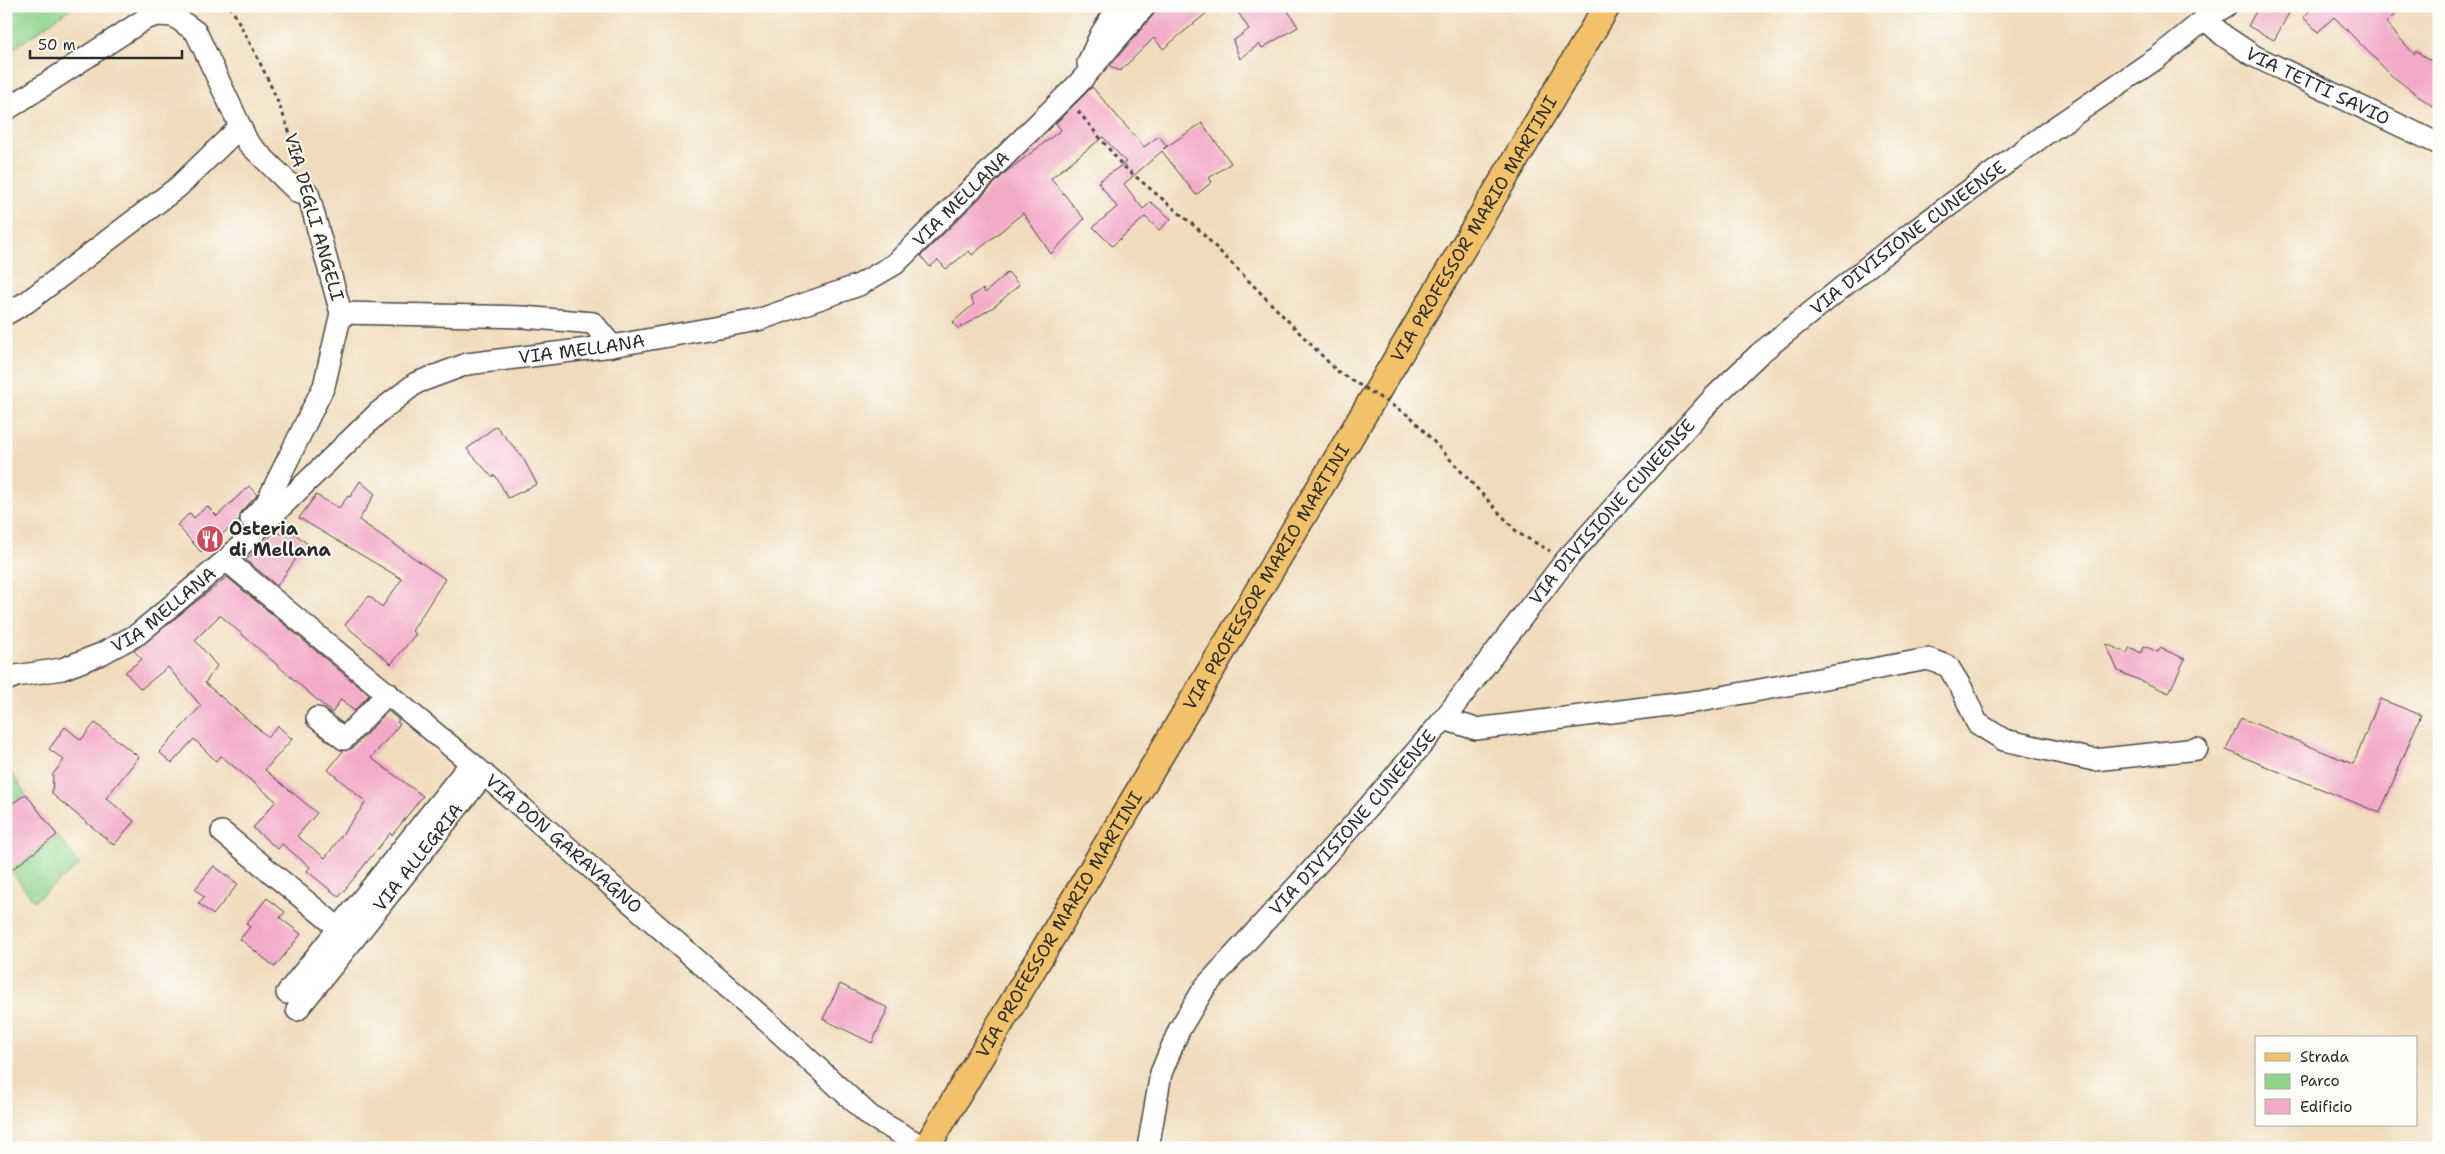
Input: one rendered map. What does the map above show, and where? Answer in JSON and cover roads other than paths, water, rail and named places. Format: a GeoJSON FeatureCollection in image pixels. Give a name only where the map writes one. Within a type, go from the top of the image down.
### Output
{"type":"FeatureCollection","features":[{"type":"Feature","properties":{"kind":"main road","name":"VIA PROFESSOR MARIO MARTINI"},"geometry":{"type":"LineString","coordinates":[[926,1148],[1606,6]]}},
{"type":"Feature","properties":{"kind":"street"},"geometry":{"type":"LineString","coordinates":[[1072,89],[1101,34],[1119,6]]}},
{"type":"Feature","properties":{"kind":"street","name":"VIA MELLANA"},"geometry":{"type":"LineString","coordinates":[[6,680],[16,676],[62,669],[101,654],[138,634],[226,560],[379,412],[416,382],[467,364],[612,346],[758,320],[859,285],[895,264],[1072,89],[1145,6]]}},
{"type":"Feature","properties":{"kind":"street","name":"VIA DIVISIONE CUNEENSE"},"geometry":{"type":"LineString","coordinates":[[1148,1148],[1161,1074],[1179,1030],[1205,987],[1352,826],[1444,719],[1566,560],[1714,398],[1759,354],[1885,253],[2044,135],[2157,58],[2205,19],[2226,6]]}},
{"type":"Feature","properties":{"kind":"street"},"geometry":{"type":"LineString","coordinates":[[6,110],[145,19],[157,15],[174,16],[196,32],[240,127],[178,187],[27,302],[6,314]]}},
{"type":"Feature","properties":{"kind":"street","name":"VIA TETTI SAVIO"},"geometry":{"type":"LineString","coordinates":[[2205,19],[2224,36],[2254,56],[2439,144]]}},
{"type":"Feature","properties":{"kind":"street","name":"VIA DEGLI ANGELI"},"geometry":{"type":"LineString","coordinates":[[226,560],[226,547],[266,504],[324,386],[341,313],[308,193],[299,193],[248,143],[240,127]]}},
{"type":"Feature","properties":{"kind":"street"},"geometry":{"type":"LineString","coordinates":[[341,313],[523,316],[593,323],[612,346]]}},
{"type":"Feature","properties":{"kind":"street","name":"VIA DON GARAVAGNO"},"geometry":{"type":"LineString","coordinates":[[226,560],[388,692],[478,769],[770,1024],[870,1116],[926,1148]]}},
{"type":"Feature","properties":{"kind":"street"},"geometry":{"type":"LineString","coordinates":[[1444,719],[1476,729],[1671,705],[1928,659],[1948,666],[1962,689],[1977,723],[2004,740],[2094,760],[2197,749]]}},
{"type":"Feature","properties":{"kind":"street"},"geometry":{"type":"LineString","coordinates":[[318,718],[344,739],[388,692]]}},
{"type":"Feature","properties":{"kind":"street","name":"VIA ALLEGRIA"},"geometry":{"type":"LineString","coordinates":[[292,1001],[478,769]]}},
{"type":"Feature","properties":{"kind":"street"},"geometry":{"type":"LineString","coordinates":[[222,832],[346,935]]}},
{"type":"Feature","properties":{"kind":"place","name":"Osteria di Mellana"},"geometry":{"type":"Point","coordinates":[210,539]}}]}
